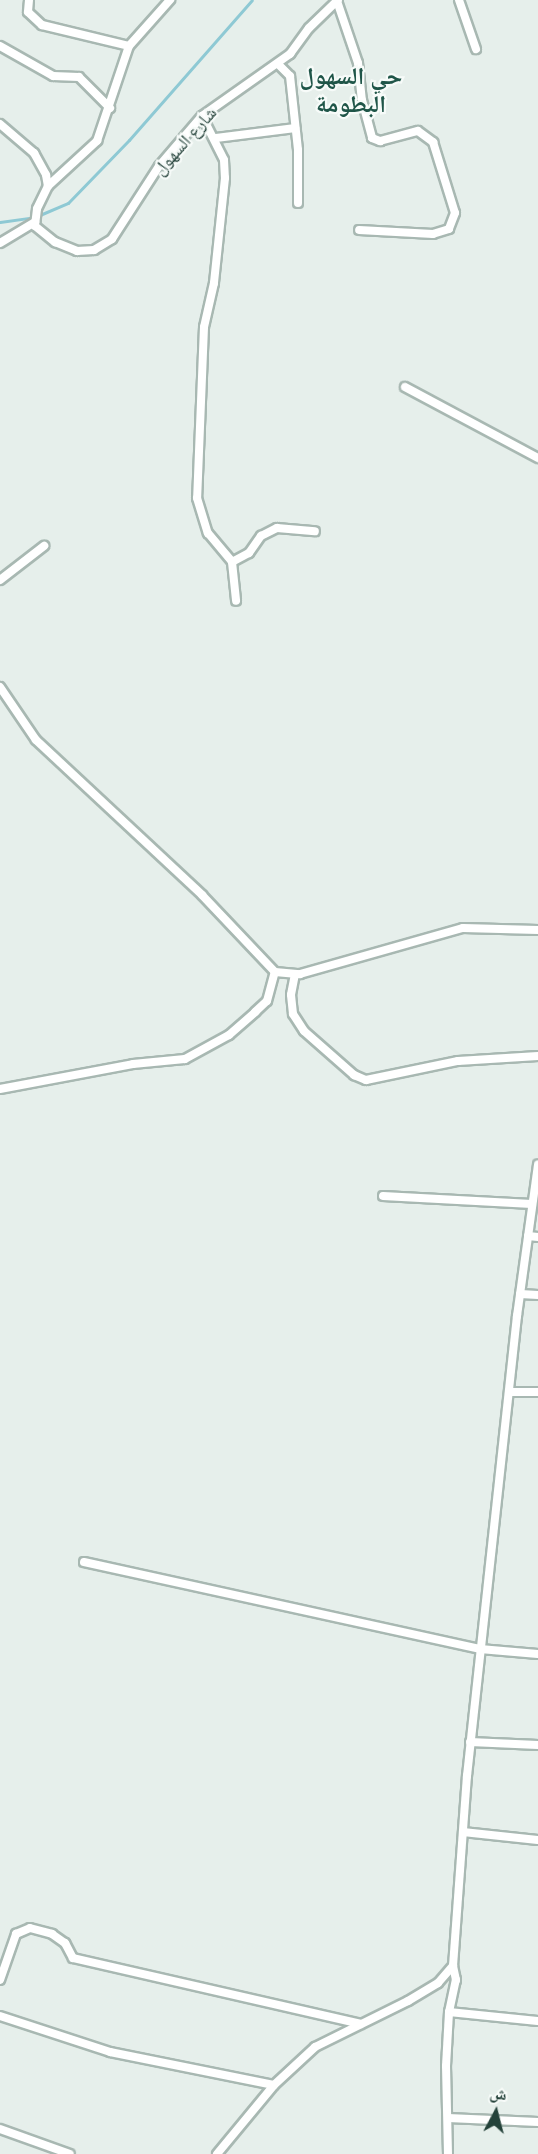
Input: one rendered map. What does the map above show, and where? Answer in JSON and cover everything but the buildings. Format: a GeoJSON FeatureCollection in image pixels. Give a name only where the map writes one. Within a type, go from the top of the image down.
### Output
{"type":"FeatureCollection","features":[{"type":"Feature","properties":{"kind":"street"},"geometry":{"type":"LineString","coordinates":[[29,0],[28,12],[42,25],[129,46]]}},
{"type":"Feature","properties":{"kind":"street"},"geometry":{"type":"LineString","coordinates":[[0,243],[35,224],[48,186],[97,141],[111,108],[129,46],[170,0]]}},
{"type":"Feature","properties":{"kind":"street"},"geometry":{"type":"LineString","coordinates":[[459,0],[476,49]]}},
{"type":"Feature","properties":{"kind":"street"},"geometry":{"type":"LineString","coordinates":[[338,1],[358,63],[362,100],[372,138],[380,141],[418,131],[433,142],[455,213],[449,229],[433,234],[359,230]]}},
{"type":"Feature","properties":{"kind":"street","name":"شارع السهول"},"geometry":{"type":"LineString","coordinates":[[35,224],[55,242],[77,251],[94,250],[112,239],[159,166],[202,116],[250,79],[278,64],[338,1]]}},
{"type":"Feature","properties":{"kind":"street"},"geometry":{"type":"LineString","coordinates":[[0,46],[53,76],[79,77],[111,108]]}},
{"type":"Feature","properties":{"kind":"street"},"geometry":{"type":"LineString","coordinates":[[278,64],[290,76],[298,203]]}},
{"type":"Feature","properties":{"kind":"street"},"geometry":{"type":"LineString","coordinates":[[202,116],[216,138],[224,160],[225,178],[217,228],[214,284],[203,334],[197,498],[208,533],[232,562],[236,601]]}},
{"type":"Feature","properties":{"kind":"street"},"geometry":{"type":"LineString","coordinates":[[0,124],[34,153],[48,186]]}},
{"type":"Feature","properties":{"kind":"street"},"geometry":{"type":"LineString","coordinates":[[216,138],[295,128]]}},
{"type":"Feature","properties":{"kind":"street"},"geometry":{"type":"LineString","coordinates":[[405,387],[538,459]]}},
{"type":"Feature","properties":{"kind":"street"},"geometry":{"type":"LineString","coordinates":[[232,562],[249,553],[261,537],[277,528],[315,531]]}},
{"type":"Feature","properties":{"kind":"street"},"geometry":{"type":"LineString","coordinates":[[0,580],[44,546]]}},
{"type":"Feature","properties":{"kind":"street"},"geometry":{"type":"LineString","coordinates":[[0,687],[36,740],[202,895],[275,972],[295,974],[463,928],[538,930]]}},
{"type":"Feature","properties":{"kind":"street"},"geometry":{"type":"LineString","coordinates":[[0,1089],[133,1064],[184,1059],[229,1035],[267,1001],[275,972]]}},
{"type":"Feature","properties":{"kind":"street"},"geometry":{"type":"LineString","coordinates":[[295,974],[291,995],[293,1014],[304,1031],[354,1075],[366,1080],[458,1061],[538,1056]]}},
{"type":"Feature","properties":{"kind":"street"},"geometry":{"type":"LineString","coordinates":[[448,2154],[448,2012],[456,1980],[453,1966],[470,1742],[508,1392],[538,1164]]}},
{"type":"Feature","properties":{"kind":"street"},"geometry":{"type":"LineString","coordinates":[[383,1196],[532,1204]]}},
{"type":"Feature","properties":{"kind":"street"},"geometry":{"type":"LineString","coordinates":[[528,1236],[538,1237]]}},
{"type":"Feature","properties":{"kind":"street"},"geometry":{"type":"LineString","coordinates":[[520,1294],[538,1295]]}},
{"type":"Feature","properties":{"kind":"street"},"geometry":{"type":"LineString","coordinates":[[508,1392],[538,1392]]}},
{"type":"Feature","properties":{"kind":"street"},"geometry":{"type":"LineString","coordinates":[[84,1562],[480,1649],[538,1654]]}},
{"type":"Feature","properties":{"kind":"street"},"geometry":{"type":"LineString","coordinates":[[470,1742],[538,1745]]}},
{"type":"Feature","properties":{"kind":"street"},"geometry":{"type":"LineString","coordinates":[[463,1832],[538,1840]]}},
{"type":"Feature","properties":{"kind":"street"},"geometry":{"type":"LineString","coordinates":[[0,1980],[16,1934],[30,1928],[52,1934],[65,1943],[73,1958],[362,2024]]}},
{"type":"Feature","properties":{"kind":"street"},"geometry":{"type":"LineString","coordinates":[[217,2154],[274,2085],[315,2047],[438,1983],[453,1966]]}},
{"type":"Feature","properties":{"kind":"street"},"geometry":{"type":"LineString","coordinates":[[448,2012],[538,2021]]}},
{"type":"Feature","properties":{"kind":"street"},"geometry":{"type":"LineString","coordinates":[[0,2016],[110,2052],[274,2085]]}},
{"type":"Feature","properties":{"kind":"street"},"geometry":{"type":"LineString","coordinates":[[447,2118],[538,2122]]}},
{"type":"Feature","properties":{"kind":"street"},"geometry":{"type":"LineString","coordinates":[[0,2129],[70,2154]]}},
{"type":"Feature","properties":{"kind":"waterway"},"geometry":{"type":"LineString","coordinates":[[0,222],[35,217],[68,203],[129,140],[252,0]]}},
{"type":"Feature","properties":{"kind":"district","name":"حي السهول البطومة"},"geometry":{"type":"Point","coordinates":[351,91]}}]}
